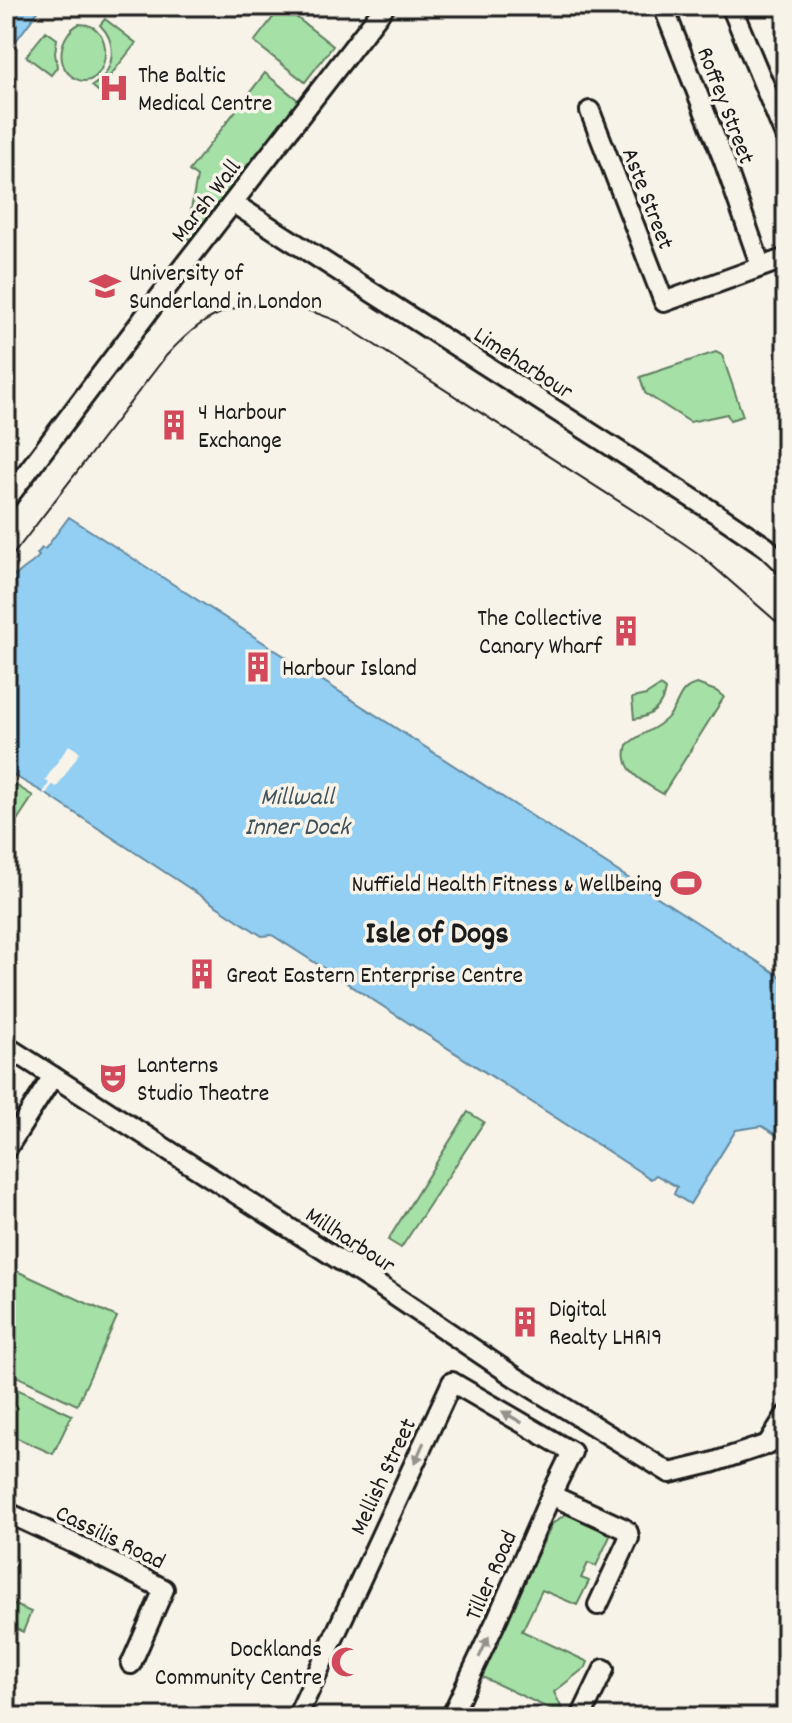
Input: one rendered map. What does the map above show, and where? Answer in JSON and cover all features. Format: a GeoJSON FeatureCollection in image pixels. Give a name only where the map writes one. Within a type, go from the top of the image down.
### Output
{"type":"FeatureCollection","features":[{"type":"Feature","properties":{"kind":"street","name":"Marsh Wall"},"geometry":{"type":"LineString","coordinates":[[6,500],[385,6]]}},
{"type":"Feature","properties":{"kind":"street","name":"Roffey Street"},"geometry":{"type":"LineString","coordinates":[[663,6],[724,161],[761,267]]}},
{"type":"Feature","properties":{"kind":"street"},"geometry":{"type":"LineString","coordinates":[[731,6],[786,138]]}},
{"type":"Feature","properties":{"kind":"street","name":"Aste Street"},"geometry":{"type":"LineString","coordinates":[[590,111],[664,302],[761,267]]}},
{"type":"Feature","properties":{"kind":"street","name":"Limeharbour"},"geometry":{"type":"LineString","coordinates":[[233,203],[723,518],[766,547],[786,566]]}},
{"type":"Feature","properties":{"kind":"street"},"geometry":{"type":"LineString","coordinates":[[761,267],[786,258]]}},
{"type":"Feature","properties":{"kind":"street","name":"Millharbour"},"geometry":{"type":"LineString","coordinates":[[6,1046],[383,1288],[525,1384],[670,1473],[767,1445]]}},
{"type":"Feature","properties":{"kind":"street"},"geometry":{"type":"LineString","coordinates":[[6,1150],[53,1076]]}},
{"type":"Feature","properties":{"kind":"street","name":"Mellish Street"},"geometry":{"type":"LineString","coordinates":[[297,1717],[452,1382],[572,1452]]}},
{"type":"Feature","properties":{"kind":"street"},"geometry":{"type":"LineString","coordinates":[[767,1445],[786,1415]]}},
{"type":"Feature","properties":{"kind":"street"},"geometry":{"type":"LineString","coordinates":[[767,1445],[786,1438]]}},
{"type":"Feature","properties":{"kind":"street","name":"Tiller Road"},"geometry":{"type":"LineString","coordinates":[[451,1717],[572,1452]]}},
{"type":"Feature","properties":{"kind":"street"},"geometry":{"type":"LineString","coordinates":[[551,1495],[628,1532],[629,1538],[598,1605]]}},
{"type":"Feature","properties":{"kind":"street","name":"Cassilis Road"},"geometry":{"type":"LineString","coordinates":[[6,1512],[164,1589],[131,1664]]}},
{"type":"Feature","properties":{"kind":"street"},"geometry":{"type":"LineString","coordinates":[[581,1717],[604,1669]]}},
{"type":"Feature","properties":{"kind":"green space"},"geometry":{"type":"Polygon","coordinates":[[[282,6],[333,46],[305,82],[254,42],[282,6]]]}},
{"type":"Feature","properties":{"kind":"green space"},"geometry":{"type":"Polygon","coordinates":[[[105,19],[136,43],[98,91],[92,86],[105,74],[112,49],[100,25],[105,19]]]}},
{"type":"Feature","properties":{"kind":"green space"},"geometry":{"type":"Polygon","coordinates":[[[79,24],[92,27],[101,35],[105,46],[101,70],[94,78],[84,81],[67,72],[62,58],[67,35],[79,24]]]}},
{"type":"Feature","properties":{"kind":"green space"},"geometry":{"type":"Polygon","coordinates":[[[46,31],[57,39],[57,67],[51,75],[26,56],[46,31]]]}},
{"type":"Feature","properties":{"kind":"green space"},"geometry":{"type":"Polygon","coordinates":[[[265,73],[299,101],[190,240],[186,237],[197,177],[189,171],[265,73]]]}},
{"type":"Feature","properties":{"kind":"green space"},"geometry":{"type":"Polygon","coordinates":[[[716,352],[722,355],[743,416],[730,420],[727,414],[690,422],[645,393],[640,377],[716,352]]]}},
{"type":"Feature","properties":{"kind":"green space"},"geometry":{"type":"Polygon","coordinates":[[[697,684],[724,697],[663,794],[641,781],[630,769],[625,754],[627,745],[665,721],[683,692],[697,684]]]}},
{"type":"Feature","properties":{"kind":"green space"},"geometry":{"type":"Polygon","coordinates":[[[660,686],[665,690],[658,706],[634,719],[632,698],[646,695],[660,686]]]}},
{"type":"Feature","properties":{"kind":"green space"},"geometry":{"type":"Polygon","coordinates":[[[6,779],[33,796],[6,837],[6,779]]]}},
{"type":"Feature","properties":{"kind":"green space"},"geometry":{"type":"Polygon","coordinates":[[[468,1112],[484,1122],[401,1248],[388,1240],[468,1112]]]}},
{"type":"Feature","properties":{"kind":"green space"},"geometry":{"type":"Polygon","coordinates":[[[10,1268],[117,1317],[77,1405],[6,1371],[6,1291],[10,1268]]]}},
{"type":"Feature","properties":{"kind":"green space"},"geometry":{"type":"Polygon","coordinates":[[[6,1384],[72,1415],[53,1454],[6,1433],[6,1384]]]}},
{"type":"Feature","properties":{"kind":"green space"},"geometry":{"type":"Polygon","coordinates":[[[567,1513],[611,1534],[596,1566],[588,1563],[581,1578],[589,1581],[577,1605],[542,1590],[522,1631],[588,1662],[586,1667],[554,1692],[565,1715],[547,1717],[550,1709],[480,1676],[552,1524],[567,1513]]]}},
{"type":"Feature","properties":{"kind":"green space"},"geometry":{"type":"Polygon","coordinates":[[[6,1601],[31,1612],[23,1632],[6,1624],[6,1601]]]}},
{"type":"Feature","properties":{"kind":"water"},"geometry":{"type":"Polygon","coordinates":[[[6,6],[42,6],[6,54],[6,6]]]}},
{"type":"Feature","properties":{"kind":"water","name":"Millwall Inner Dock"},"geometry":{"type":"Polygon","coordinates":[[[69,517],[786,980],[786,1054],[775,1072],[781,1095],[786,1099],[786,1141],[762,1126],[736,1130],[690,1204],[674,1194],[677,1187],[656,1175],[651,1179],[272,935],[262,936],[6,771],[6,569],[16,576],[33,562],[69,517]]]}},
{"type":"Feature","properties":{"kind":"pier"},"geometry":{"type":"Polygon","coordinates":[[[69,745],[80,752],[57,787],[52,785],[46,794],[43,793],[49,783],[45,780],[69,745]]]}},
{"type":"Feature","properties":{"kind":"tram line"},"geometry":{"type":"LineString","coordinates":[[6,564],[166,356],[185,337],[214,316],[232,309],[267,304],[303,309],[339,322],[670,534],[699,554],[786,630]]}},
{"type":"Feature","properties":{"kind":"place","name":"The Baltic Medical Centre"},"geometry":{"type":"Point","coordinates":[114,88]}},
{"type":"Feature","properties":{"kind":"place","name":"University of Sunderland in London"},"geometry":{"type":"Point","coordinates":[105,286]}},
{"type":"Feature","properties":{"kind":"place","name":"4 Harbour Exchange"},"geometry":{"type":"Point","coordinates":[174,425]}},
{"type":"Feature","properties":{"kind":"place","name":"The Collective Canary Wharf"},"geometry":{"type":"Point","coordinates":[626,631]}},
{"type":"Feature","properties":{"kind":"place","name":"Harbour Island"},"geometry":{"type":"Point","coordinates":[258,667]}},
{"type":"Feature","properties":{"kind":"place","name":"Nuffield Health Fitness & Wellbeing"},"geometry":{"type":"Point","coordinates":[686,883]}},
{"type":"Feature","properties":{"kind":"place","name":"Great Eastern Enterprise Centre"},"geometry":{"type":"Point","coordinates":[202,974]}},
{"type":"Feature","properties":{"kind":"place","name":"Lanterns Studio Theatre"},"geometry":{"type":"Point","coordinates":[113,1078]}},
{"type":"Feature","properties":{"kind":"place","name":"Digital Realty LHR19"},"geometry":{"type":"Point","coordinates":[525,1322]}},
{"type":"Feature","properties":{"kind":"place","name":"Docklands Community Centre"},"geometry":{"type":"Point","coordinates":[346,1662]}},
{"type":"Feature","properties":{"kind":"district","name":"Isle of Dogs"},"geometry":{"type":"Point","coordinates":[437,931]}}]}
